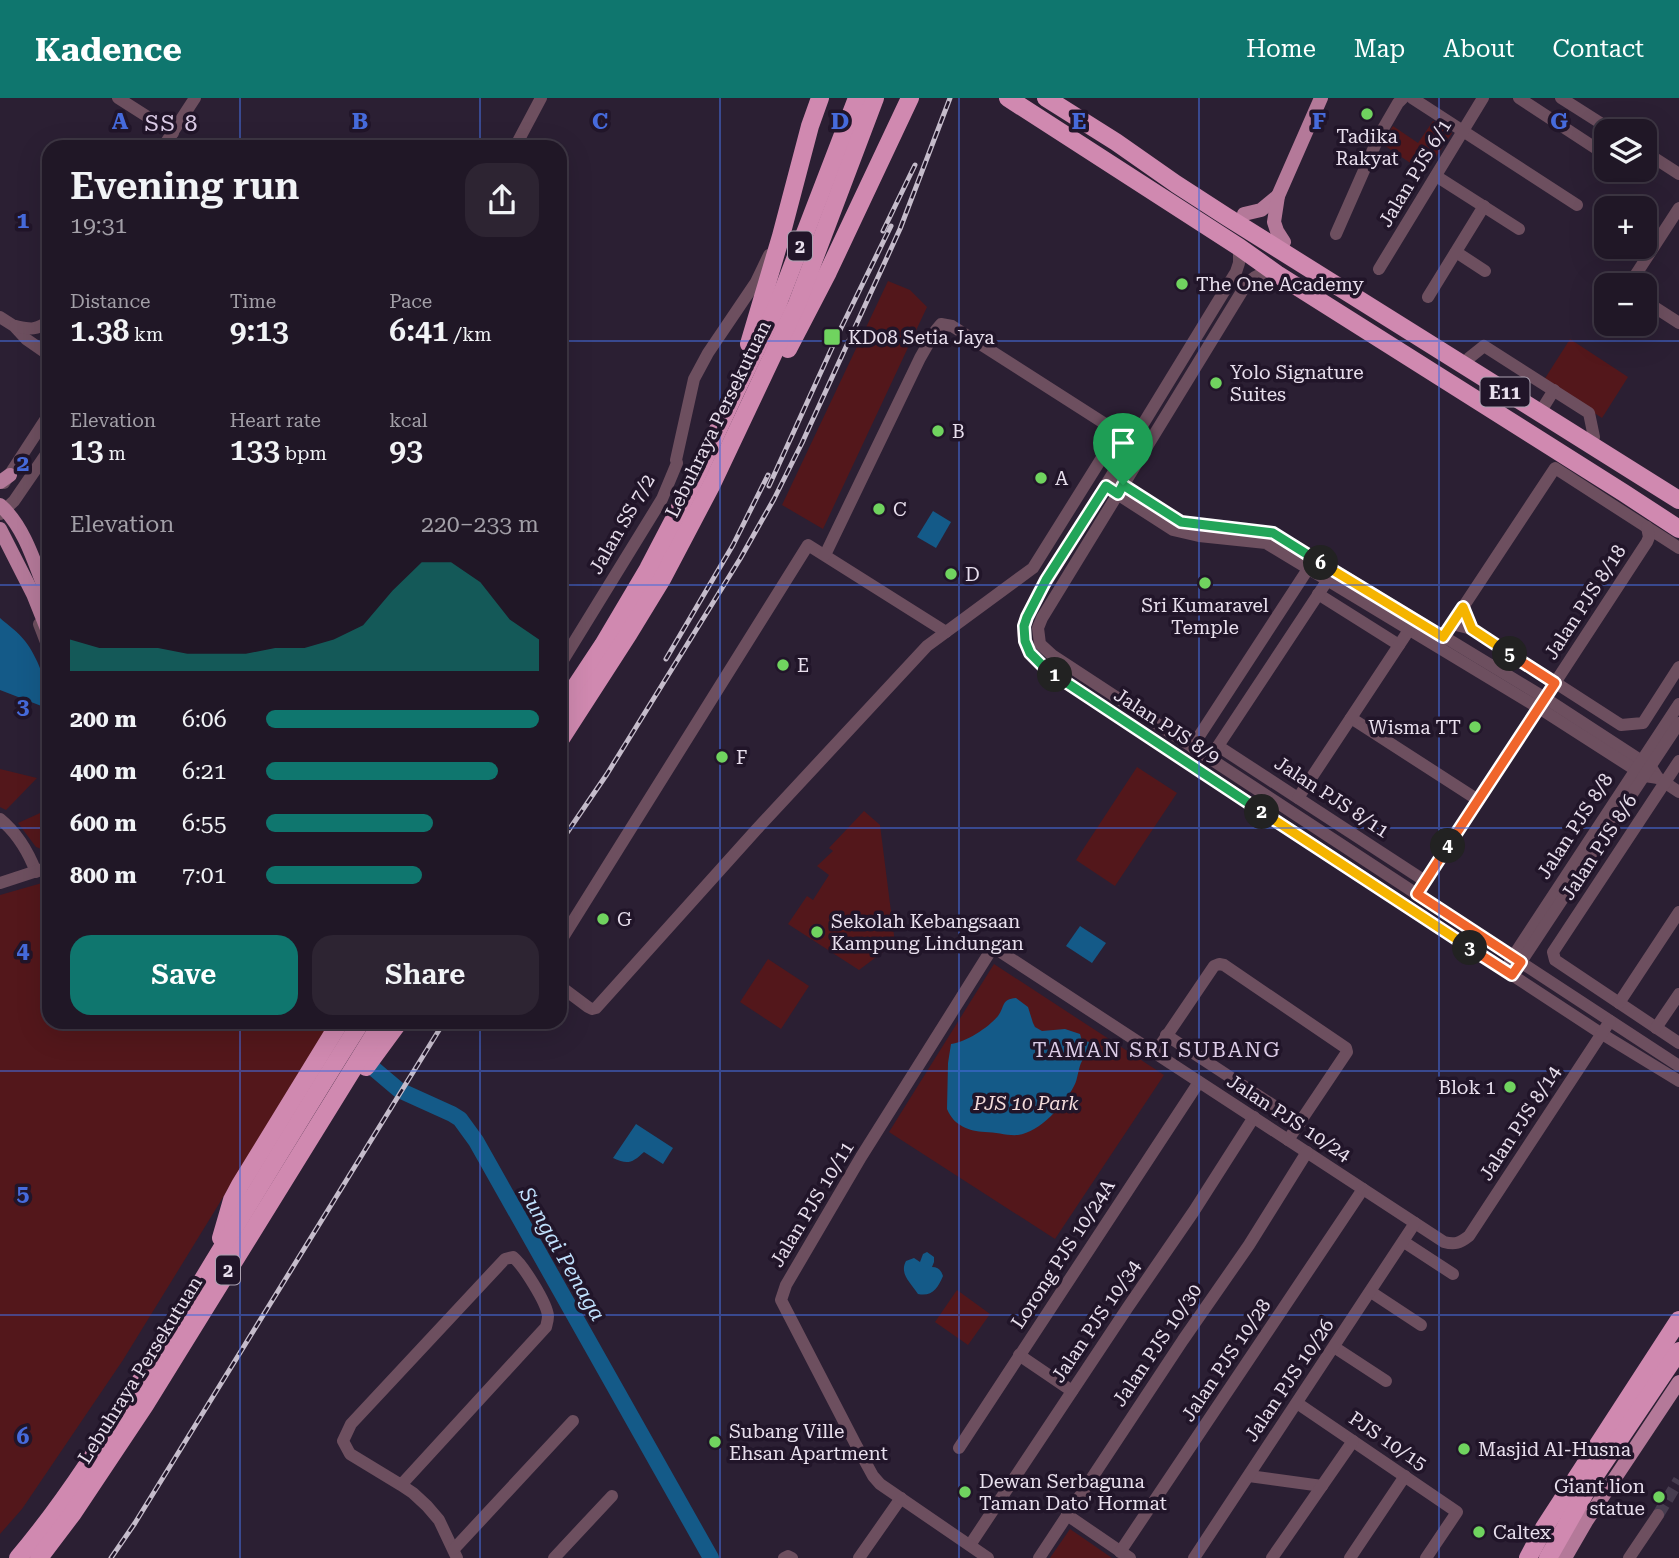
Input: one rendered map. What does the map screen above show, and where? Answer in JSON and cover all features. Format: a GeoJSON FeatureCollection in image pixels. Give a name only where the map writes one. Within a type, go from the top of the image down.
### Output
{"type":"FeatureCollection","features":[{"type":"Feature","properties":{"kind":"highway"},"geometry":{"type":"LineString","coordinates":[[736,391],[820,98]]}},
{"type":"Feature","properties":{"kind":"highway","name":"Lebuhraya Persekutuan"},"geometry":{"type":"LineString","coordinates":[[567,699],[648,569],[697,475],[777,306],[857,98]]}},
{"type":"Feature","properties":{"kind":"highway","name":"Lebuhraya Persekutuan"},"geometry":{"type":"LineString","coordinates":[[567,729],[662,579],[712,484],[797,304],[875,98]]}},
{"type":"Feature","properties":{"kind":"highway"},"geometry":{"type":"LineString","coordinates":[[760,385],[787,353],[910,98]]}},
{"type":"Feature","properties":{"kind":"highway"},"geometry":{"type":"LineString","coordinates":[[1008,98],[1277,274],[1429,369],[1676,540]]}},
{"type":"Feature","properties":{"kind":"highway","name":"E11"},"geometry":{"type":"LineString","coordinates":[[1027,98],[1111,150],[1170,191],[1677,494]]}},
{"type":"Feature","properties":{"kind":"highway","name":"E11"},"geometry":{"type":"LineString","coordinates":[[1046,98],[1116,142],[1481,391],[1679,519]]}},
{"type":"Feature","properties":{"kind":"highway"},"geometry":{"type":"LineString","coordinates":[[1063,98],[1469,358],[1549,398],[1594,437],[1637,464],[1650,467],[1677,494]]}},
{"type":"Feature","properties":{"kind":"highway"},"geometry":{"type":"LineString","coordinates":[[1429,369],[1481,391]]}},
{"type":"Feature","properties":{"kind":"highway"},"geometry":{"type":"LineString","coordinates":[[320,1071],[337,1029]]}},
{"type":"Feature","properties":{"kind":"highway","name":"Lebuhraya Persekutuan"},"geometry":{"type":"LineString","coordinates":[[18,1558],[42,1530],[124,1407],[214,1261],[320,1071],[355,1029]]}},
{"type":"Feature","properties":{"kind":"highway","name":"Lebuhraya Persekutuan"},"geometry":{"type":"LineString","coordinates":[[39,1558],[73,1513],[145,1405],[378,1029]]}},
{"type":"Feature","properties":{"kind":"highway"},"geometry":{"type":"LineString","coordinates":[[333,1099],[348,1091],[394,1029]]}},
{"type":"Feature","properties":{"kind":"highway"},"geometry":{"type":"LineString","coordinates":[[1528,1558],[1544,1528],[1679,1321]]}},
{"type":"Feature","properties":{"kind":"highway"},"geometry":{"type":"LineString","coordinates":[[1548,1558],[1594,1477],[1679,1351]]}},
{"type":"Feature","properties":{"kind":"main road"},"geometry":{"type":"LineString","coordinates":[[1284,242],[1274,222],[1278,196],[1321,98]]}},
{"type":"Feature","properties":{"kind":"main road"},"geometry":{"type":"LineString","coordinates":[[1244,214],[1261,210],[1278,196]]}},
{"type":"Feature","properties":{"kind":"main road"},"geometry":{"type":"LineString","coordinates":[[2,509],[24,538],[42,583]]}},
{"type":"Feature","properties":{"kind":"main road"},"geometry":{"type":"LineString","coordinates":[[0,529],[42,618]]}},
{"type":"Feature","properties":{"kind":"main road"},"geometry":{"type":"LineString","coordinates":[[1565,1558],[1587,1520],[1679,1382]]}},
{"type":"Feature","properties":{"kind":"street"},"geometry":{"type":"LineString","coordinates":[[118,98],[173,133]]}},
{"type":"Feature","properties":{"kind":"street"},"geometry":{"type":"LineString","coordinates":[[168,140],[195,98]]}},
{"type":"Feature","properties":{"kind":"street"},"geometry":{"type":"LineString","coordinates":[[519,140],[541,98]]}},
{"type":"Feature","properties":{"kind":"street"},"geometry":{"type":"LineString","coordinates":[[1336,234],[1380,134],[1403,98]]}},
{"type":"Feature","properties":{"kind":"street"},"geometry":{"type":"LineString","coordinates":[[1412,98],[1577,205]]}},
{"type":"Feature","properties":{"kind":"street","name":"Jalan PJS 6/1"},"geometry":{"type":"LineString","coordinates":[[1379,268],[1483,98]]}},
{"type":"Feature","properties":{"kind":"street"},"geometry":{"type":"LineString","coordinates":[[1519,98],[1594,147]]}},
{"type":"Feature","properties":{"kind":"street"},"geometry":{"type":"LineString","coordinates":[[1562,98],[1594,119]]}},
{"type":"Feature","properties":{"kind":"street"},"geometry":{"type":"LineString","coordinates":[[1657,160],[1679,174]]}},
{"type":"Feature","properties":{"kind":"street"},"geometry":{"type":"LineString","coordinates":[[1436,176],[1519,229]]}},
{"type":"Feature","properties":{"kind":"street","name":"Jalan SS 7/2"},"geometry":{"type":"LineString","coordinates":[[567,654],[662,499],[677,463],[694,379],[708,353],[756,282],[789,206]]}},
{"type":"Feature","properties":{"kind":"street"},"geometry":{"type":"LineString","coordinates":[[1428,297],[1484,206]]}},
{"type":"Feature","properties":{"kind":"street"},"geometry":{"type":"LineString","coordinates":[[1637,273],[1679,208]]}},
{"type":"Feature","properties":{"kind":"street"},"geometry":{"type":"LineString","coordinates":[[1030,653],[1024,637],[1027,617],[1236,272],[1239,247]]}},
{"type":"Feature","properties":{"kind":"street"},"geometry":{"type":"LineString","coordinates":[[1455,252],[1485,271]]}},
{"type":"Feature","properties":{"kind":"street"},"geometry":{"type":"LineString","coordinates":[[1030,653],[1038,639],[1042,618],[1249,281],[1261,274],[1277,274]]}},
{"type":"Feature","properties":{"kind":"street"},"geometry":{"type":"LineString","coordinates":[[1657,309],[1679,323]]}},
{"type":"Feature","properties":{"kind":"street"},"geometry":{"type":"LineString","coordinates":[[0,317],[42,350]]}},
{"type":"Feature","properties":{"kind":"street"},"geometry":{"type":"LineString","coordinates":[[567,991],[592,1009],[605,1004],[878,697],[927,646],[1033,568],[1113,440],[1112,430],[952,326],[944,324],[938,327],[920,358],[825,555]]}},
{"type":"Feature","properties":{"kind":"street"},"geometry":{"type":"LineString","coordinates":[[14,326],[32,330],[42,326]]}},
{"type":"Feature","properties":{"kind":"street"},"geometry":{"type":"LineString","coordinates":[[0,489],[42,424]]}},
{"type":"Feature","properties":{"kind":"street"},"geometry":{"type":"LineString","coordinates":[[2,509],[14,501],[42,460]]}},
{"type":"Feature","properties":{"kind":"street"},"geometry":{"type":"LineString","coordinates":[[1440,642],[1555,468],[1647,527],[1676,540]]}},
{"type":"Feature","properties":{"kind":"street"},"geometry":{"type":"LineString","coordinates":[[1109,482],[1181,522],[1273,533],[1409,629],[1440,642]]}},
{"type":"Feature","properties":{"kind":"street"},"geometry":{"type":"LineString","coordinates":[[1120,489],[1173,530],[1199,536],[1266,543],[1308,569],[1331,575],[1542,703],[1679,792]]}},
{"type":"Feature","properties":{"kind":"street","name":"Jalan PJS 8/18"},"geometry":{"type":"LineString","coordinates":[[1417,894],[1542,703],[1552,680],[1647,542],[1650,537],[1647,527]]}},
{"type":"Feature","properties":{"kind":"street","name":"Jalan PJS 8/18"},"geometry":{"type":"LineString","coordinates":[[1647,542],[1676,540]]}},
{"type":"Feature","properties":{"kind":"street"},"geometry":{"type":"LineString","coordinates":[[567,931],[808,545],[946,632]]}},
{"type":"Feature","properties":{"kind":"street"},"geometry":{"type":"LineString","coordinates":[[1045,550],[1060,560]]}},
{"type":"Feature","properties":{"kind":"street"},"geometry":{"type":"LineString","coordinates":[[19,566],[26,593],[42,633]]}},
{"type":"Feature","properties":{"kind":"street"},"geometry":{"type":"LineString","coordinates":[[1192,747],[1308,569]]}},
{"type":"Feature","properties":{"kind":"street"},"geometry":{"type":"LineString","coordinates":[[1209,758],[1331,575]]}},
{"type":"Feature","properties":{"kind":"street"},"geometry":{"type":"LineString","coordinates":[[1318,594],[1399,645]]}},
{"type":"Feature","properties":{"kind":"street"},"geometry":{"type":"LineString","coordinates":[[1463,607],[1472,629]]}},
{"type":"Feature","properties":{"kind":"street","name":"Jalan PJS 8/18"},"geometry":{"type":"LineString","coordinates":[[1452,624],[1472,629],[1621,724],[1643,723],[1679,667]]}},
{"type":"Feature","properties":{"kind":"street"},"geometry":{"type":"LineString","coordinates":[[1298,798],[1409,629]]}},
{"type":"Feature","properties":{"kind":"street","name":"Jalan PJS 8/9"},"geometry":{"type":"LineString","coordinates":[[1038,639],[1045,650],[1679,1066]]}},
{"type":"Feature","properties":{"kind":"street","name":"Jalan PJS 8/9"},"geometry":{"type":"LineString","coordinates":[[1030,653],[1044,667],[1126,722],[1602,1034],[1679,1081]]}},
{"type":"Feature","properties":{"kind":"street","name":"Jalan PJS 8/8"},"geometry":{"type":"LineString","coordinates":[[1649,772],[1679,704]]}},
{"type":"Feature","properties":{"kind":"street"},"geometry":{"type":"LineString","coordinates":[[1126,722],[1135,708]]}},
{"type":"Feature","properties":{"kind":"street"},"geometry":{"type":"LineString","coordinates":[[1351,718],[1478,800]]}},
{"type":"Feature","properties":{"kind":"street","name":"Jalan PJS 8/8"},"geometry":{"type":"LineString","coordinates":[[1508,972],[1649,772],[1679,723]]}},
{"type":"Feature","properties":{"kind":"street","name":"Jalan PJS 8/11"},"geometry":{"type":"LineString","coordinates":[[1218,746],[1425,881]]}},
{"type":"Feature","properties":{"kind":"street","name":"Jalan PJS 8/6"},"geometry":{"type":"LineString","coordinates":[[1619,1003],[1555,960],[1553,952],[1649,772],[1679,761]]}},
{"type":"Feature","properties":{"kind":"street"},"geometry":{"type":"LineString","coordinates":[[0,819],[10,827],[28,852],[36,872]]}},
{"type":"Feature","properties":{"kind":"street"},"geometry":{"type":"LineString","coordinates":[[0,883],[42,870]]}},
{"type":"Feature","properties":{"kind":"street"},"geometry":{"type":"LineString","coordinates":[[1679,912],[1619,1003],[1679,1043]]}},
{"type":"Feature","properties":{"kind":"street","name":"Jalan PJS 10/24"},"geometry":{"type":"LineString","coordinates":[[993,947],[1444,1242],[1460,1243]]}},
{"type":"Feature","properties":{"kind":"street","name":"Jalan PJS 10/11"},"geometry":{"type":"LineString","coordinates":[[988,1558],[877,1480],[781,1300],[786,1285],[861,1157],[993,947]]}},
{"type":"Feature","properties":{"kind":"street"},"geometry":{"type":"LineString","coordinates":[[1154,1053],[1214,966],[1224,965],[1346,1048],[1347,1052],[1289,1140]]}},
{"type":"Feature","properties":{"kind":"street"},"geometry":{"type":"LineString","coordinates":[[1656,1028],[1679,994]]}},
{"type":"Feature","properties":{"kind":"street"},"geometry":{"type":"LineString","coordinates":[[1632,1035],[1642,1019]]}},
{"type":"Feature","properties":{"kind":"street","name":"Jalan PJS 8/14"},"geometry":{"type":"LineString","coordinates":[[1460,1243],[1469,1236],[1610,1021]]}},
{"type":"Feature","properties":{"kind":"street"},"geometry":{"type":"LineString","coordinates":[[1167,1035],[1300,1123]]}},
{"type":"Feature","properties":{"kind":"street","name":"Lorong PJS 10/24A"},"geometry":{"type":"LineString","coordinates":[[959,1448],[1199,1082]]}},
{"type":"Feature","properties":{"kind":"street","name":"Jalan PJS 10/34"},"geometry":{"type":"LineString","coordinates":[[970,1545],[1254,1117]]}},
{"type":"Feature","properties":{"kind":"street","name":"Jalan PJS 10/30"},"geometry":{"type":"LineString","coordinates":[[1038,1558],[1249,1245],[1307,1152]]}},
{"type":"Feature","properties":{"kind":"street","name":"Jalan PJS 10/28"},"geometry":{"type":"LineString","coordinates":[[1125,1555],[1363,1189]]}},
{"type":"Feature","properties":{"kind":"street","name":"Jalan PJS 10/26"},"geometry":{"type":"LineString","coordinates":[[1194,1558],[1415,1223]]}},
{"type":"Feature","properties":{"kind":"street"},"geometry":{"type":"LineString","coordinates":[[1404,1242],[1453,1275]]}},
{"type":"Feature","properties":{"kind":"street"},"geometry":{"type":"LineString","coordinates":[[401,1485],[546,1327],[549,1318],[547,1309],[528,1275],[513,1257],[505,1259],[351,1424],[343,1441],[350,1454],[413,1493],[427,1506],[439,1520],[455,1553],[573,1421]]}},
{"type":"Feature","properties":{"kind":"street"},"geometry":{"type":"LineString","coordinates":[[1371,1292],[1421,1325]]}},
{"type":"Feature","properties":{"kind":"street"},"geometry":{"type":"LineString","coordinates":[[1334,1348],[1386,1381]]}},
{"type":"Feature","properties":{"kind":"street"},"geometry":{"type":"LineString","coordinates":[[1019,1355],[1072,1391]]}},
{"type":"Feature","properties":{"kind":"street","name":"PJS 10/15"},"geometry":{"type":"LineString","coordinates":[[1297,1403],[1457,1511],[1426,1558]]}},
{"type":"Feature","properties":{"kind":"street"},"geometry":{"type":"LineString","coordinates":[[1272,1558],[1353,1440]]}},
{"type":"Feature","properties":{"kind":"street"},"geometry":{"type":"LineString","coordinates":[[1249,1476],[1322,1486]]}},
{"type":"Feature","properties":{"kind":"street"},"geometry":{"type":"LineString","coordinates":[[1350,1558],[1405,1476]]}},
{"type":"Feature","properties":{"kind":"street"},"geometry":{"type":"LineString","coordinates":[[554,1558],[612,1496]]}},
{"type":"Feature","properties":{"kind":"street"},"geometry":{"type":"LineString","coordinates":[[859,1558],[901,1498]]}},
{"type":"Feature","properties":{"kind":"street"},"geometry":{"type":"LineString","coordinates":[[1629,1558],[1658,1515]]}},
{"type":"Feature","properties":{"kind":"street"},"geometry":{"type":"LineString","coordinates":[[1067,1516],[1125,1555]]}},
{"type":"Feature","properties":{"kind":"street"},"geometry":{"type":"LineString","coordinates":[[784,1558],[792,1558]]}},
{"type":"Feature","properties":{"kind":"green space"},"geometry":{"type":"Polygon","coordinates":[[[1433,121],[1452,133],[1425,173],[1381,143],[1393,126],[1418,143],[1433,121]]]}},
{"type":"Feature","properties":{"kind":"green space"},"geometry":{"type":"Polygon","coordinates":[[[888,281],[910,290],[927,307],[823,529],[782,505],[888,281]]]}},
{"type":"Feature","properties":{"kind":"green space"},"geometry":{"type":"Polygon","coordinates":[[[1570,339],[1628,377],[1602,418],[1544,380],[1570,339]]]}},
{"type":"Feature","properties":{"kind":"green space"},"geometry":{"type":"Polygon","coordinates":[[[1137,767],[1177,793],[1115,886],[1076,860],[1137,767]]]}},
{"type":"Feature","properties":{"kind":"green space"},"geometry":{"type":"Polygon","coordinates":[[[0,769],[37,778],[6,810],[0,807],[0,769]]]}},
{"type":"Feature","properties":{"kind":"green space"},"geometry":{"type":"Polygon","coordinates":[[[864,811],[880,825],[895,943],[859,970],[788,924],[807,896],[813,900],[829,875],[817,866],[833,851],[829,848],[864,811]]]}},
{"type":"Feature","properties":{"kind":"green space"},"geometry":{"type":"Polygon","coordinates":[[[42,812],[42,849],[36,847],[18,823],[42,812]]]}},
{"type":"Feature","properties":{"kind":"green space"},"geometry":{"type":"Polygon","coordinates":[[[42,883],[42,1029],[327,1029],[123,1360],[22,1509],[0,1534],[0,895],[42,883]]]}},
{"type":"Feature","properties":{"kind":"green space"},"geometry":{"type":"Polygon","coordinates":[[[768,959],[809,986],[781,1029],[740,1002],[768,959]]]}},
{"type":"Feature","properties":{"kind":"green space","name":"PJS 10 Park"},"geometry":{"type":"Polygon","coordinates":[[[994,964],[1164,1075],[1055,1239],[889,1132],[994,964]]]}},
{"type":"Feature","properties":{"kind":"green space"},"geometry":{"type":"Polygon","coordinates":[[[957,1290],[990,1314],[968,1345],[935,1322],[957,1290]]]}},
{"type":"Feature","properties":{"kind":"green space"},"geometry":{"type":"Polygon","coordinates":[[[1070,1529],[1112,1558],[1050,1558],[1070,1529]]]}},
{"type":"Feature","properties":{"kind":"water"},"geometry":{"type":"Polygon","coordinates":[[[933,511],[951,522],[936,548],[917,537],[933,511]]]}},
{"type":"Feature","properties":{"kind":"water"},"geometry":{"type":"Polygon","coordinates":[[[0,618],[22,638],[37,662],[42,675],[42,706],[0,690],[0,618]]]}},
{"type":"Feature","properties":{"kind":"water"},"geometry":{"type":"Polygon","coordinates":[[[1080,926],[1106,943],[1092,963],[1066,946],[1080,926]]]}},
{"type":"Feature","properties":{"kind":"water"},"geometry":{"type":"Polygon","coordinates":[[[1016,998],[1028,1007],[1035,1027],[1042,1031],[1065,1029],[1080,1034],[1082,1041],[1099,1043],[1098,1047],[1083,1059],[1075,1083],[1064,1101],[1035,1129],[1014,1135],[968,1129],[954,1120],[947,1109],[951,1044],[983,1030],[994,1021],[1006,1002],[1016,998]]]}},
{"type":"Feature","properties":{"kind":"water"},"geometry":{"type":"Polygon","coordinates":[[[636,1124],[673,1148],[663,1164],[644,1152],[630,1162],[613,1158],[636,1124]]]}},
{"type":"Feature","properties":{"kind":"water"},"geometry":{"type":"Polygon","coordinates":[[[927,1252],[934,1257],[932,1267],[939,1269],[943,1276],[934,1291],[918,1294],[907,1278],[904,1266],[906,1261],[914,1258],[920,1262],[923,1254],[927,1252]]]}},
{"type":"Feature","properties":{"kind":"waterway","name":"Sungai Penaga"},"geometry":{"type":"LineString","coordinates":[[360,1057],[399,1090],[460,1119],[476,1141],[711,1558]]}},
{"type":"Feature","properties":{"kind":"tunnel"},"geometry":{"type":"LineString","coordinates":[[1658,1515],[1679,1480]]}},
{"type":"Feature","properties":{"kind":"railway"},"geometry":{"type":"LineString","coordinates":[[567,833],[607,774],[774,499],[900,229],[950,98]]}},
{"type":"Feature","properties":{"kind":"railway"},"geometry":{"type":"LineString","coordinates":[[883,231],[915,165]]}},
{"type":"Feature","properties":{"kind":"railway"},"geometry":{"type":"LineString","coordinates":[[769,486],[891,226]]}},
{"type":"Feature","properties":{"kind":"railway"},"geometry":{"type":"LineString","coordinates":[[666,659],[733,545],[768,475]]}},
{"type":"Feature","properties":{"kind":"railway"},"geometry":{"type":"LineString","coordinates":[[111,1558],[440,1029]]}},
{"type":"Feature","properties":{"kind":"place","name":"Tadika Rakyat"},"geometry":{"type":"Point","coordinates":[1367,114]}},
{"type":"Feature","properties":{"kind":"place","name":"The One Academy"},"geometry":{"type":"Point","coordinates":[1182,284]}},
{"type":"Feature","properties":{"kind":"place","name":"KD08 Setia Jaya"},"geometry":{"type":"Point","coordinates":[832,337]}},
{"type":"Feature","properties":{"kind":"place","name":"Yolo Signature Suites"},"geometry":{"type":"Point","coordinates":[1216,383]}},
{"type":"Feature","properties":{"kind":"place","name":"B"},"geometry":{"type":"Point","coordinates":[938,431]}},
{"type":"Feature","properties":{"kind":"place","name":"A"},"geometry":{"type":"Point","coordinates":[1041,478]}},
{"type":"Feature","properties":{"kind":"place","name":"C"},"geometry":{"type":"Point","coordinates":[879,509]}},
{"type":"Feature","properties":{"kind":"place","name":"D"},"geometry":{"type":"Point","coordinates":[951,574]}},
{"type":"Feature","properties":{"kind":"place","name":"Sri Kumaravel Temple"},"geometry":{"type":"Point","coordinates":[1205,583]}},
{"type":"Feature","properties":{"kind":"place","name":"E"},"geometry":{"type":"Point","coordinates":[783,665]}},
{"type":"Feature","properties":{"kind":"place","name":"Wisma TT"},"geometry":{"type":"Point","coordinates":[1475,727]}},
{"type":"Feature","properties":{"kind":"place","name":"F"},"geometry":{"type":"Point","coordinates":[722,757]}},
{"type":"Feature","properties":{"kind":"place","name":"G"},"geometry":{"type":"Point","coordinates":[603,919]}},
{"type":"Feature","properties":{"kind":"place","name":"Sekolah Kebangsaan Kampung Lindungan"},"geometry":{"type":"Point","coordinates":[817,932]}},
{"type":"Feature","properties":{"kind":"place","name":"Blok 1"},"geometry":{"type":"Point","coordinates":[1510,1087]}},
{"type":"Feature","properties":{"kind":"place","name":"Subang Ville Ehsan Apartment"},"geometry":{"type":"Point","coordinates":[715,1442]}},
{"type":"Feature","properties":{"kind":"place","name":"Masjid Al-Husna"},"geometry":{"type":"Point","coordinates":[1464,1449]}},
{"type":"Feature","properties":{"kind":"place","name":"Dewan Serbaguna Taman Dato' Hormat"},"geometry":{"type":"Point","coordinates":[965,1492]}},
{"type":"Feature","properties":{"kind":"place","name":"Giant lion statue"},"geometry":{"type":"Point","coordinates":[1659,1497]}},
{"type":"Feature","properties":{"kind":"place","name":"Caltex"},"geometry":{"type":"Point","coordinates":[1479,1532]}},
{"type":"Feature","properties":{"kind":"district","name":"SS 8"},"geometry":{"type":"Point","coordinates":[172,123]}},
{"type":"Feature","properties":{"kind":"district","name":"TAMAN SRI SUBANG"},"geometry":{"type":"Point","coordinates":[1157,1050]}},
{"type":"Feature","properties":{"kind":"route"},"geometry":{"type":"LineString","coordinates":[[1123,485],[1181,522],[1273,533],[1443,637],[1463,607],[1472,629],[1555,683],[1417,894],[1521,962],[1512,975],[1088,697],[1044,667],[1030,653],[1025,641],[1024,626],[1046,580],[1106,486],[1118,494],[1123,485]]}}]}
